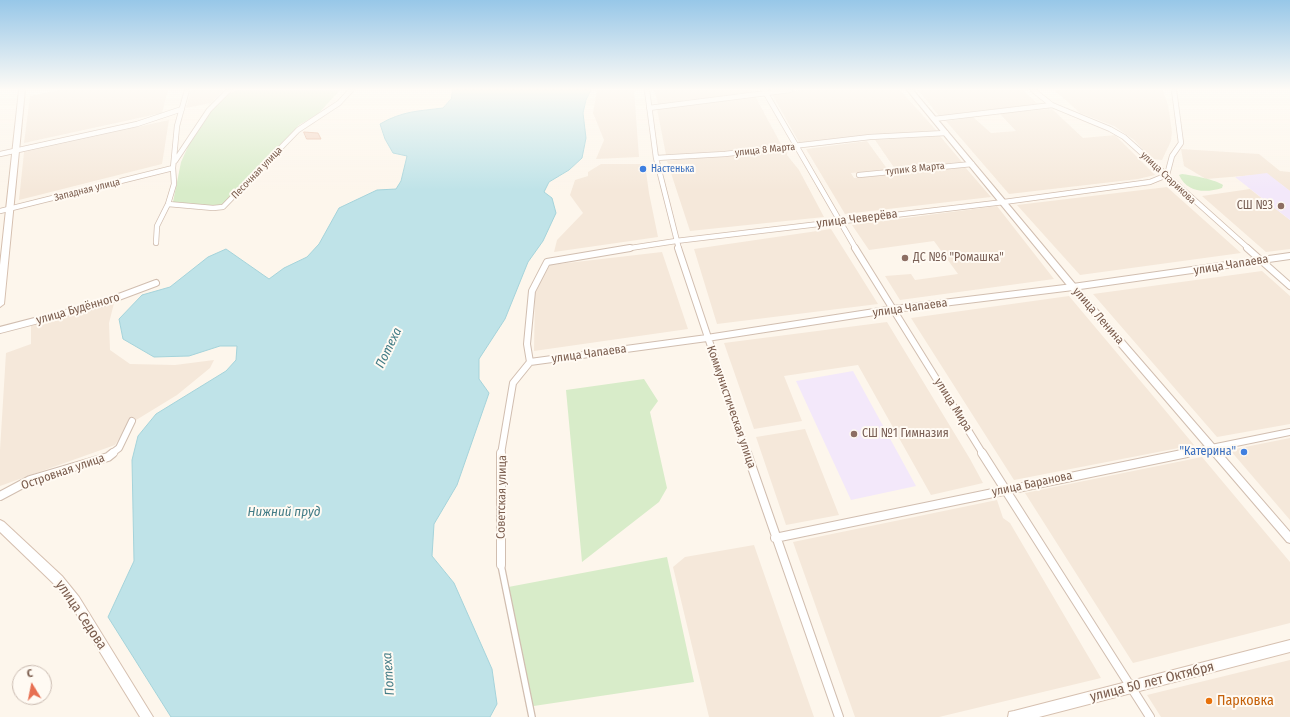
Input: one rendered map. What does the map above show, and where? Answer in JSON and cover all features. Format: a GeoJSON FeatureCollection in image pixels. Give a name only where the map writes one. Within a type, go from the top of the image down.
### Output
{"type":"FeatureCollection","features":[{"type":"Feature","properties":{"kind":"main road"},"geometry":{"type":"LineString","coordinates":[[0,304],[8,209],[18,123]]}},
{"type":"Feature","properties":{"kind":"main road","name":"улица Седова"},"geometry":{"type":"LineString","coordinates":[[0,525],[67,590],[147,717]]}},
{"type":"Feature","properties":{"kind":"main road","name":"улица 50 лет Октября"},"geometry":{"type":"LineString","coordinates":[[1014,717],[1132,688],[1290,646]]}},
{"type":"Feature","properties":{"kind":"street"},"geometry":{"type":"LineString","coordinates":[[0,154],[139,123]]}},
{"type":"Feature","properties":{"kind":"street"},"geometry":{"type":"LineString","coordinates":[[156,243],[157,226],[168,204],[174,184],[178,123]]}},
{"type":"Feature","properties":{"kind":"street"},"geometry":{"type":"LineString","coordinates":[[174,165],[185,144],[199,123]]}},
{"type":"Feature","properties":{"kind":"street","name":"Песочная улица"},"geometry":{"type":"LineString","coordinates":[[168,204],[214,208],[223,207],[298,130],[308,123]]}},
{"type":"Feature","properties":{"kind":"street","name":"Коммунистическая улица"},"geometry":{"type":"LineString","coordinates":[[651,123],[656,158],[676,241],[707,338],[775,538],[839,717]]}},
{"type":"Feature","properties":{"kind":"street","name":"улица Мира"},"geometry":{"type":"LineString","coordinates":[[782,123],[838,221],[1005,490],[1150,717]]}},
{"type":"Feature","properties":{"kind":"street","name":"улица Ленина"},"geometry":{"type":"LineString","coordinates":[[938,123],[1073,287],[1290,539]]}},
{"type":"Feature","properties":{"kind":"street","name":"улица Старикова"},"geometry":{"type":"LineString","coordinates":[[1097,123],[1124,137],[1290,286]]}},
{"type":"Feature","properties":{"kind":"street"},"geometry":{"type":"LineString","coordinates":[[1167,175],[1172,156],[1181,143],[1178,123]]}},
{"type":"Feature","properties":{"kind":"street","name":"улица 8 Марта"},"geometry":{"type":"LineString","coordinates":[[656,158],[795,147],[870,137],[946,132]]}},
{"type":"Feature","properties":{"kind":"street","name":"тупик 8 Марта"},"geometry":{"type":"LineString","coordinates":[[859,175],[972,164]]}},
{"type":"Feature","properties":{"kind":"street","name":"Западная улица"},"geometry":{"type":"LineString","coordinates":[[0,211],[174,165]]}},
{"type":"Feature","properties":{"kind":"street","name":"улица Чеверёва"},"geometry":{"type":"LineString","coordinates":[[530,362],[527,344],[532,291],[547,262],[676,241],[1004,202],[1150,182],[1167,175]]}},
{"type":"Feature","properties":{"kind":"street","name":"улица Чапаева"},"geometry":{"type":"LineString","coordinates":[[530,362],[707,338],[894,309],[1073,287],[1290,256]]}},
{"type":"Feature","properties":{"kind":"street","name":"улица Будённого"},"geometry":{"type":"LineString","coordinates":[[0,330],[100,304],[156,283]]}},
{"type":"Feature","properties":{"kind":"street","name":"Советская улица"},"geometry":{"type":"LineString","coordinates":[[530,362],[512,383],[501,456],[501,565],[532,717]]}},
{"type":"Feature","properties":{"kind":"street","name":"Островная улица"},"geometry":{"type":"LineString","coordinates":[[0,496],[30,480],[108,457],[119,448],[132,421]]}},
{"type":"Feature","properties":{"kind":"street","name":"улица Баранова"},"geometry":{"type":"LineString","coordinates":[[775,538],[1290,432]]}},
{"type":"Feature","properties":{"kind":"shaded area"},"geometry":{"type":"Polygon","coordinates":[[[26,123],[114,123],[24,143],[26,123]]]}},
{"type":"Feature","properties":{"kind":"shaded area"},"geometry":{"type":"Polygon","coordinates":[[[153,123],[168,123],[162,164],[19,200],[24,152],[153,123]]]}},
{"type":"Feature","properties":{"kind":"shaded area"},"geometry":{"type":"Polygon","coordinates":[[[597,123],[636,123],[639,157],[596,159],[604,140],[597,123]]]}},
{"type":"Feature","properties":{"kind":"shaded area"},"geometry":{"type":"Polygon","coordinates":[[[660,123],[770,123],[782,146],[735,151],[666,155],[660,123]]]}},
{"type":"Feature","properties":{"kind":"shaded area"},"geometry":{"type":"Polygon","coordinates":[[[788,123],[930,123],[937,131],[874,135],[800,144],[788,123]]]}},
{"type":"Feature","properties":{"kind":"shaded area"},"geometry":{"type":"Polygon","coordinates":[[[948,123],[980,123],[991,133],[1016,131],[1009,123],[1067,123],[1083,138],[1115,135],[1155,175],[1138,179],[1009,194],[948,123]]]}},
{"type":"Feature","properties":{"kind":"shaded area"},"geometry":{"type":"Polygon","coordinates":[[[1107,123],[1171,123],[1171,141],[1162,160],[1152,159],[1134,140],[1114,126],[1107,123]]]}},
{"type":"Feature","properties":{"kind":"shaded area"},"geometry":{"type":"Polygon","coordinates":[[[940,136],[962,162],[895,169],[875,140],[940,136]]]}},
{"type":"Feature","properties":{"kind":"shaded area"},"geometry":{"type":"Polygon","coordinates":[[[867,141],[888,170],[851,173],[854,178],[965,167],[991,197],[845,214],[806,149],[867,141]]]}},
{"type":"Feature","properties":{"kind":"shaded area"},"geometry":{"type":"Polygon","coordinates":[[[788,149],[787,155],[799,170],[824,217],[690,231],[667,161],[788,149]]]}},
{"type":"Feature","properties":{"kind":"shaded area"},"geometry":{"type":"Polygon","coordinates":[[[1181,149],[1259,154],[1280,171],[1290,172],[1290,191],[1267,174],[1206,179],[1184,166],[1181,149]]]}},
{"type":"Feature","properties":{"kind":"shaded area"},"geometry":{"type":"Polygon","coordinates":[[[601,164],[645,164],[658,237],[554,252],[557,240],[583,213],[570,195],[575,180],[588,176],[588,172],[601,164]]]}},
{"type":"Feature","properties":{"kind":"shaded area","name":"СШ №3"},"geometry":{"type":"Polygon","coordinates":[[[1267,173],[1290,191],[1290,220],[1235,177],[1267,173]]]}},
{"type":"Feature","properties":{"kind":"shaded area"},"geometry":{"type":"Polygon","coordinates":[[[1167,187],[1241,253],[1080,275],[1017,205],[1167,187]]]}},
{"type":"Feature","properties":{"kind":"shaded area"},"geometry":{"type":"Polygon","coordinates":[[[1250,189],[1290,220],[1290,249],[1266,252],[1202,196],[1250,189]]]}},
{"type":"Feature","properties":{"kind":"shaded area"},"geometry":{"type":"Polygon","coordinates":[[[997,206],[1054,279],[900,300],[885,276],[911,274],[915,280],[958,274],[934,241],[869,250],[852,225],[997,206]]]}},
{"type":"Feature","properties":{"kind":"shaded area"},"geometry":{"type":"Polygon","coordinates":[[[831,229],[878,304],[717,324],[694,249],[831,229]]]}},
{"type":"Feature","properties":{"kind":"shaded area"},"geometry":{"type":"Polygon","coordinates":[[[662,252],[688,329],[534,351],[535,291],[550,265],[662,252]]]}},
{"type":"Feature","properties":{"kind":"shaded area"},"geometry":{"type":"Polygon","coordinates":[[[1262,271],[1290,296],[1290,424],[1217,437],[1093,294],[1262,271]]]}},
{"type":"Feature","properties":{"kind":"shaded area"},"geometry":{"type":"Polygon","coordinates":[[[1069,296],[1194,445],[1014,480],[911,318],[1069,296]]]}},
{"type":"Feature","properties":{"kind":"shaded area"},"geometry":{"type":"Polygon","coordinates":[[[114,303],[109,323],[110,350],[130,364],[175,365],[214,360],[210,368],[177,395],[128,425],[115,445],[0,486],[0,450],[6,353],[31,344],[31,326],[114,303]]]}},
{"type":"Feature","properties":{"kind":"shaded area"},"geometry":{"type":"Polygon","coordinates":[[[887,322],[983,483],[931,495],[858,365],[784,376],[802,421],[754,429],[724,343],[887,322]]]}},
{"type":"Feature","properties":{"kind":"shaded area","name":"СШ №1 Гимназия"},"geometry":{"type":"Polygon","coordinates":[[[853,371],[916,486],[851,500],[796,381],[853,371]]]}},
{"type":"Feature","properties":{"kind":"shaded area"},"geometry":{"type":"Polygon","coordinates":[[[805,429],[839,515],[786,525],[756,437],[805,429]]]}},
{"type":"Feature","properties":{"kind":"shaded area"},"geometry":{"type":"Polygon","coordinates":[[[1290,438],[1290,520],[1230,450],[1290,438]]]}},
{"type":"Feature","properties":{"kind":"shaded area"},"geometry":{"type":"Polygon","coordinates":[[[1202,457],[1290,562],[1290,623],[1133,663],[1025,493],[1202,457]]]}},
{"type":"Feature","properties":{"kind":"shaded area"},"geometry":{"type":"Polygon","coordinates":[[[997,500],[1003,518],[1010,523],[1101,678],[939,717],[855,717],[793,542],[997,500]]]}},
{"type":"Feature","properties":{"kind":"shaded area"},"geometry":{"type":"Polygon","coordinates":[[[754,545],[814,717],[709,717],[673,567],[685,557],[754,545]]]}},
{"type":"Feature","properties":{"kind":"shaded area"},"geometry":{"type":"Polygon","coordinates":[[[1290,660],[1290,717],[1161,717],[1147,695],[1290,660]]]}},
{"type":"Feature","properties":{"kind":"green space"},"geometry":{"type":"Polygon","coordinates":[[[200,123],[302,123],[250,181],[225,203],[214,207],[173,202],[181,162],[196,129],[200,123]]]}},
{"type":"Feature","properties":{"kind":"green space"},"geometry":{"type":"Polygon","coordinates":[[[1182,174],[1210,180],[1223,185],[1222,188],[1216,190],[1198,190],[1182,181],[1179,175],[1182,174]]]}},
{"type":"Feature","properties":{"kind":"green space"},"geometry":{"type":"Polygon","coordinates":[[[644,379],[658,401],[650,412],[667,488],[659,502],[582,562],[566,390],[644,379]]]}},
{"type":"Feature","properties":{"kind":"green space"},"geometry":{"type":"Polygon","coordinates":[[[667,557],[694,682],[527,707],[503,588],[667,557]]]}},
{"type":"Feature","properties":{"kind":"water","name":"Нижний пруд"},"geometry":{"type":"Polygon","coordinates":[[[584,123],[586,138],[582,158],[569,170],[549,182],[544,192],[552,198],[556,213],[543,241],[528,262],[505,319],[479,359],[479,379],[489,393],[457,485],[434,524],[432,556],[454,583],[492,669],[497,704],[490,717],[171,717],[108,617],[134,561],[132,460],[138,436],[156,414],[226,371],[236,360],[237,346],[220,346],[189,356],[154,357],[123,339],[119,319],[142,295],[170,287],[208,257],[226,249],[269,279],[284,268],[307,257],[319,244],[339,208],[377,190],[396,189],[401,181],[407,156],[393,153],[385,139],[380,124],[584,123]]]}},
{"type":"Feature","properties":{"kind":"building"},"geometry":{"type":"Polygon","coordinates":[[[304,132],[318,133],[321,139],[307,139],[304,132]]]}},
{"type":"Feature","properties":{"kind":"place","name":"Настенька"},"geometry":{"type":"Point","coordinates":[643,169]}},
{"type":"Feature","properties":{"kind":"place","name":"СШ №3"},"geometry":{"type":"Point","coordinates":[1281,206]}},
{"type":"Feature","properties":{"kind":"place","name":"ДС №6 \"Ромашка\""},"geometry":{"type":"Point","coordinates":[905,258]}},
{"type":"Feature","properties":{"kind":"place","name":"СШ №1 Гимназия"},"geometry":{"type":"Point","coordinates":[854,434]}},
{"type":"Feature","properties":{"kind":"place","name":"\"Катерина\""},"geometry":{"type":"Point","coordinates":[1244,452]}},
{"type":"Feature","properties":{"kind":"place","name":"Парковка"},"geometry":{"type":"Point","coordinates":[1209,701]}},
{"type":"Feature","properties":{"kind":"water label","name":"Потеха"},"geometry":{"type":"Point","coordinates":[389,348]}},
{"type":"Feature","properties":{"kind":"water label","name":"Потеха"},"geometry":{"type":"Point","coordinates":[389,674]}}]}
